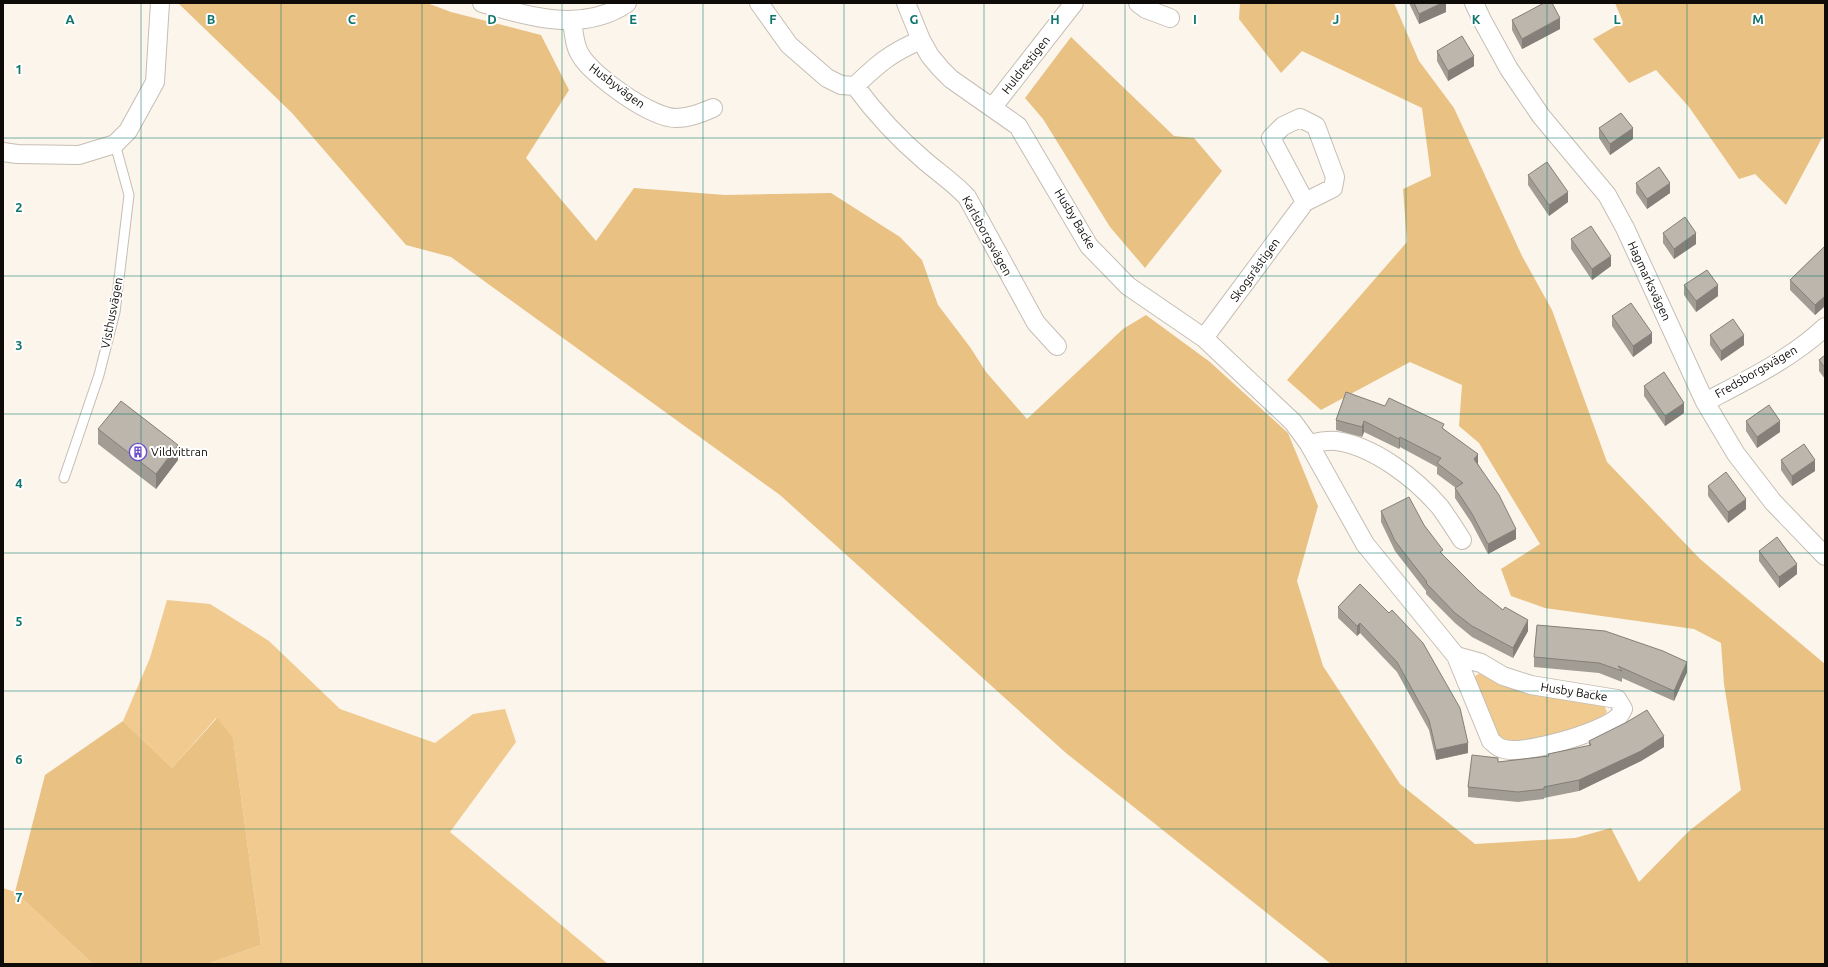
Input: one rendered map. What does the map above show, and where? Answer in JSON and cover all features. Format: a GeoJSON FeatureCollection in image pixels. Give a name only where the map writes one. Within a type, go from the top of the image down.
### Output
{"type":"FeatureCollection","features":[{"type":"Feature","properties":{"kind":"street"},"geometry":{"type":"LineString","coordinates":[[3,152],[17,154],[79,155],[115,144],[128,131],[155,82],[160,3]]}},
{"type":"Feature","properties":{"kind":"street"},"geometry":{"type":"LineString","coordinates":[[482,3],[516,13],[572,21],[602,15],[627,3]]}},
{"type":"Feature","properties":{"kind":"street"},"geometry":{"type":"LineString","coordinates":[[759,3],[790,45],[828,78],[841,85],[855,86],[881,61],[903,48],[921,40]]}},
{"type":"Feature","properties":{"kind":"street","name":"Husby Backe"},"geometry":{"type":"LineString","coordinates":[[906,3],[921,40],[930,56],[951,79],[1018,126],[1088,246],[1128,286],[1204,338],[1293,422],[1309,444],[1365,544],[1456,656],[1491,741],[1501,748],[1517,750],[1545,746],[1573,738],[1605,725],[1618,717],[1623,709],[1617,699],[1531,684],[1503,676],[1481,663],[1456,656]]}},
{"type":"Feature","properties":{"kind":"street","name":"Huldrestigen"},"geometry":{"type":"LineString","coordinates":[[992,108],[1074,3]]}},
{"type":"Feature","properties":{"kind":"street"},"geometry":{"type":"LineString","coordinates":[[1138,3],[1146,9],[1170,18]]}},
{"type":"Feature","properties":{"kind":"street","name":"Hagmarksvägen"},"geometry":{"type":"LineString","coordinates":[[1474,3],[1509,69],[1541,116],[1606,195],[1625,228],[1705,402],[1736,454],[1773,502],[1825,556]]}},
{"type":"Feature","properties":{"kind":"street","name":"Husbyvägen"},"geometry":{"type":"LineString","coordinates":[[572,21],[575,43],[580,55],[589,68],[632,100],[655,113],[674,118],[690,117],[714,108]]}},
{"type":"Feature","properties":{"kind":"street","name":"Karlsborgsvägen"},"geometry":{"type":"LineString","coordinates":[[855,86],[869,105],[896,133],[924,160],[955,184],[967,197],[1036,323],[1057,346]]}},
{"type":"Feature","properties":{"kind":"street","name":"Skogsråstigen"},"geometry":{"type":"LineString","coordinates":[[1204,338],[1305,202]]}},
{"type":"Feature","properties":{"kind":"street","name":"Fredsborgsvägen"},"geometry":{"type":"LineString","coordinates":[[1705,402],[1786,358],[1825,327]]}},
{"type":"Feature","properties":{"kind":"street"},"geometry":{"type":"LineString","coordinates":[[1309,444],[1336,441],[1355,446],[1385,460],[1412,479],[1440,507],[1462,540]]}},
{"type":"Feature","properties":{"kind":"lane","name":"Visthusvägen"},"geometry":{"type":"LineString","coordinates":[[64,478],[99,375],[115,312],[129,195],[115,144]]}},
{"type":"Feature","properties":{"kind":"shaded area"},"geometry":{"type":"Polygon","coordinates":[[[178,3],[427,3],[451,12],[541,35],[569,90],[526,158],[596,241],[634,188],[725,195],[831,193],[900,237],[922,260],[938,305],[970,347],[986,372],[1027,419],[1123,329],[1146,315],[1210,362],[1288,433],[1318,506],[1297,581],[1323,666],[1400,784],[1475,844],[1575,838],[1611,828],[1639,882],[1689,831],[1741,790],[1724,684],[1721,643],[1694,629],[1545,608],[1511,596],[1501,569],[1540,544],[1479,443],[1459,426],[1462,385],[1410,362],[1321,410],[1287,380],[1407,242],[1403,189],[1431,176],[1422,108],[1302,51],[1281,73],[1239,19],[1240,3],[1394,3],[1419,61],[1454,108],[1522,256],[1552,310],[1607,462],[1700,559],[1825,664],[1825,964],[1331,964],[1066,753],[780,495],[451,257],[406,245],[292,113],[178,3]]]}},
{"type":"Feature","properties":{"kind":"shaded area"},"geometry":{"type":"Polygon","coordinates":[[[1615,3],[1825,3],[1825,137],[1822,138],[1786,205],[1755,174],[1739,179],[1689,107],[1656,70],[1629,83],[1593,39],[1623,22],[1615,3]]]}},
{"type":"Feature","properties":{"kind":"shaded area"},"geometry":{"type":"Polygon","coordinates":[[[1071,37],[1174,136],[1194,138],[1222,171],[1145,268],[1110,227],[1043,119],[1025,98],[1071,37]]]}},
{"type":"Feature","properties":{"kind":"shaded area"},"geometry":{"type":"Polygon","coordinates":[[[167,600],[210,604],[269,641],[340,709],[435,743],[473,714],[505,709],[516,742],[450,832],[608,964],[207,964],[261,945],[233,737],[216,718],[172,768],[123,721],[150,658],[167,600]]]}},
{"type":"Feature","properties":{"kind":"shaded area"},"geometry":{"type":"Polygon","coordinates":[[[1481,672],[1604,705],[1607,712],[1592,722],[1554,735],[1522,741],[1500,738],[1497,737],[1474,677],[1481,672]]]}},
{"type":"Feature","properties":{"kind":"shaded area"},"geometry":{"type":"Polygon","coordinates":[[[217,718],[233,737],[261,945],[207,964],[93,964],[15,892],[45,775],[123,721],[172,768],[217,718]]]}},
{"type":"Feature","properties":{"kind":"shaded area"},"geometry":{"type":"Polygon","coordinates":[[[3,888],[15,892],[93,964],[3,964],[3,888]]]}},
{"type":"Feature","properties":{"kind":"building"},"geometry":{"type":"Polygon","coordinates":[[[1414,3],[1442,3],[1419,14],[1414,3]]]}},
{"type":"Feature","properties":{"kind":"building"},"geometry":{"type":"Polygon","coordinates":[[[1544,3],[1552,3],[1560,18],[1522,39],[1512,20],[1544,3]]]}},
{"type":"Feature","properties":{"kind":"building"},"geometry":{"type":"Polygon","coordinates":[[[1462,36],[1474,56],[1448,71],[1437,51],[1462,36]]]}},
{"type":"Feature","properties":{"kind":"building"},"geometry":{"type":"Polygon","coordinates":[[[1621,113],[1633,128],[1610,144],[1599,128],[1621,113]]]}},
{"type":"Feature","properties":{"kind":"building"},"geometry":{"type":"Polygon","coordinates":[[[1547,162],[1568,192],[1549,205],[1528,175],[1547,162]]]}},
{"type":"Feature","properties":{"kind":"building"},"geometry":{"type":"Polygon","coordinates":[[[1659,167],[1670,183],[1647,199],[1636,183],[1659,167]]]}},
{"type":"Feature","properties":{"kind":"building"},"geometry":{"type":"Polygon","coordinates":[[[1685,217],[1696,233],[1674,249],[1663,233],[1685,217]]]}},
{"type":"Feature","properties":{"kind":"building"},"geometry":{"type":"Polygon","coordinates":[[[1591,226],[1611,256],[1592,269],[1571,239],[1591,226]]]}},
{"type":"Feature","properties":{"kind":"building"},"geometry":{"type":"Polygon","coordinates":[[[1825,246],[1825,296],[1815,305],[1790,280],[1825,246]]]}},
{"type":"Feature","properties":{"kind":"building"},"geometry":{"type":"Polygon","coordinates":[[[1707,270],[1718,285],[1696,301],[1684,285],[1707,270]]]}},
{"type":"Feature","properties":{"kind":"building"},"geometry":{"type":"Polygon","coordinates":[[[1631,303],[1652,333],[1633,346],[1612,316],[1631,303]]]}},
{"type":"Feature","properties":{"kind":"building"},"geometry":{"type":"Polygon","coordinates":[[[1733,319],[1744,335],[1721,351],[1710,335],[1733,319]]]}},
{"type":"Feature","properties":{"kind":"building"},"geometry":{"type":"Polygon","coordinates":[[[1825,355],[1825,368],[1819,360],[1825,355]]]}},
{"type":"Feature","properties":{"kind":"building"},"geometry":{"type":"Polygon","coordinates":[[[1664,372],[1684,403],[1665,416],[1644,386],[1664,372]]]}},
{"type":"Feature","properties":{"kind":"building"},"geometry":{"type":"Polygon","coordinates":[[[1346,392],[1385,406],[1389,398],[1444,424],[1442,428],[1478,454],[1474,459],[1499,495],[1516,529],[1488,544],[1471,512],[1455,488],[1463,483],[1437,463],[1441,458],[1364,421],[1362,427],[1336,420],[1346,392]]]}},
{"type":"Feature","properties":{"kind":"building"},"geometry":{"type":"Polygon","coordinates":[[[121,401],[178,445],[156,474],[98,429],[121,401]]]}},
{"type":"Feature","properties":{"kind":"building"},"geometry":{"type":"Polygon","coordinates":[[[1769,405],[1780,421],[1757,437],[1746,421],[1769,405]]]}},
{"type":"Feature","properties":{"kind":"building"},"geometry":{"type":"Polygon","coordinates":[[[1804,444],[1815,460],[1792,476],[1781,460],[1804,444]]]}},
{"type":"Feature","properties":{"kind":"building"},"geometry":{"type":"Polygon","coordinates":[[[1726,472],[1746,499],[1728,512],[1708,486],[1726,472]]]}},
{"type":"Feature","properties":{"kind":"building"},"geometry":{"type":"Polygon","coordinates":[[[1409,497],[1424,525],[1443,550],[1440,552],[1478,590],[1503,610],[1505,607],[1528,620],[1513,648],[1472,626],[1455,613],[1426,583],[1427,582],[1395,541],[1381,511],[1409,497]]]}},
{"type":"Feature","properties":{"kind":"building"},"geometry":{"type":"Polygon","coordinates":[[[1777,537],[1797,564],[1779,577],[1759,551],[1777,537]]]}},
{"type":"Feature","properties":{"kind":"building"},"geometry":{"type":"Polygon","coordinates":[[[1360,584],[1389,613],[1392,610],[1423,643],[1460,708],[1468,743],[1436,750],[1429,720],[1397,662],[1360,623],[1357,626],[1338,607],[1360,584]]]}},
{"type":"Feature","properties":{"kind":"building"},"geometry":{"type":"Polygon","coordinates":[[[1537,625],[1605,631],[1663,651],[1687,662],[1674,691],[1618,666],[1622,671],[1599,663],[1534,657],[1537,625]]]}},
{"type":"Feature","properties":{"kind":"building"},"geometry":{"type":"Polygon","coordinates":[[[1647,710],[1664,736],[1641,751],[1579,780],[1544,787],[1544,789],[1518,792],[1468,787],[1472,755],[1498,758],[1498,762],[1549,756],[1548,754],[1591,745],[1589,741],[1647,710]]]}},
{"type":"Feature","properties":{"kind":"place","name":"Vildvittran"},"geometry":{"type":"Point","coordinates":[138,452]}}]}
